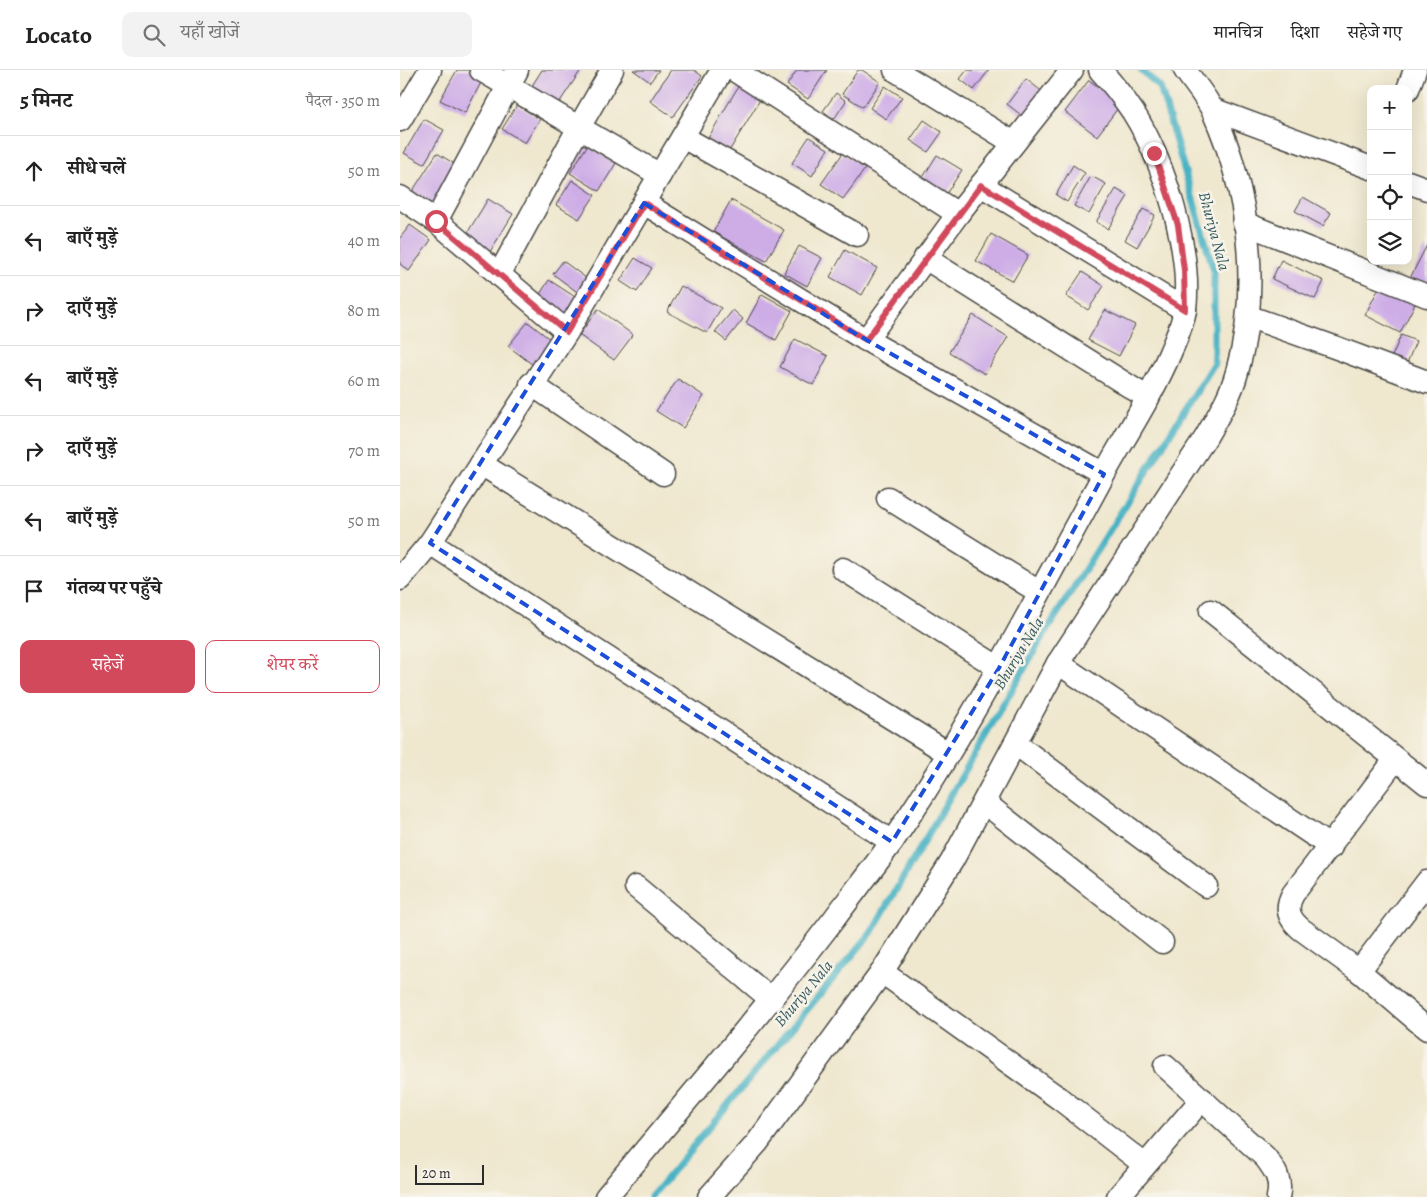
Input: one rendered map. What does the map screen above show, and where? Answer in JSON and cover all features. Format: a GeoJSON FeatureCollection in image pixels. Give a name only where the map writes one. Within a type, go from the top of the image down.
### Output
{"type":"FeatureCollection","features":[{"type":"Feature","properties":{"kind":"street"},"geometry":{"type":"LineString","coordinates":[[400,120],[430,70]]}},
{"type":"Feature","properties":{"kind":"street"},"geometry":{"type":"LineString","coordinates":[[481,70],[512,78],[578,128],[660,175]]}},
{"type":"Feature","properties":{"kind":"street"},"geometry":{"type":"LineString","coordinates":[[499,275],[578,128],[612,70]]}},
{"type":"Feature","properties":{"kind":"street"},"geometry":{"type":"LineString","coordinates":[[400,578],[430,543],[567,332],[722,70]]}},
{"type":"Feature","properties":{"kind":"street"},"geometry":{"type":"LineString","coordinates":[[734,70],[958,214]]}},
{"type":"Feature","properties":{"kind":"street"},"geometry":{"type":"LineString","coordinates":[[895,70],[1014,143]]}},
{"type":"Feature","properties":{"kind":"street"},"geometry":{"type":"LineString","coordinates":[[866,340],[958,214],[1072,70]]}},
{"type":"Feature","properties":{"kind":"street"},"geometry":{"type":"LineString","coordinates":[[606,1197],[772,1000],[892,842],[999,668],[1104,474],[1148,398],[1176,339],[1185,310],[1184,270],[1178,225],[1154,153],[1137,118],[1120,93],[1100,70]]}},
{"type":"Feature","properties":{"kind":"street"},"geometry":{"type":"LineString","coordinates":[[709,1197],[756,1143],[882,972],[952,861],[985,803],[1058,663],[1206,437],[1225,403],[1237,373],[1250,317],[1249,262],[1238,184],[1212,109],[1185,70]]}},
{"type":"Feature","properties":{"kind":"street"},"geometry":{"type":"LineString","coordinates":[[1409,85],[1415,70]]}},
{"type":"Feature","properties":{"kind":"street"},"geometry":{"type":"LineString","coordinates":[[436,221],[512,78]]}},
{"type":"Feature","properties":{"kind":"street"},"geometry":{"type":"LineString","coordinates":[[1212,109],[1367,167]]}},
{"type":"Feature","properties":{"kind":"street"},"geometry":{"type":"LineString","coordinates":[[683,137],[856,235]]}},
{"type":"Feature","properties":{"kind":"street"},"geometry":{"type":"LineString","coordinates":[[1412,183],[1427,189]]}},
{"type":"Feature","properties":{"kind":"street"},"geometry":{"type":"LineString","coordinates":[[981,185],[1185,310]]}},
{"type":"Feature","properties":{"kind":"street"},"geometry":{"type":"LineString","coordinates":[[400,196],[436,221],[567,332]]}},
{"type":"Feature","properties":{"kind":"street"},"geometry":{"type":"LineString","coordinates":[[644,203],[866,340],[1104,474]]}},
{"type":"Feature","properties":{"kind":"street"},"geometry":{"type":"LineString","coordinates":[[1244,223],[1427,296]]}},
{"type":"Feature","properties":{"kind":"street"},"geometry":{"type":"LineString","coordinates":[[925,258],[1148,398]]}},
{"type":"Feature","properties":{"kind":"street"},"geometry":{"type":"LineString","coordinates":[[1250,317],[1427,382]]}},
{"type":"Feature","properties":{"kind":"street"},"geometry":{"type":"LineString","coordinates":[[532,384],[663,474]]}},
{"type":"Feature","properties":{"kind":"street"},"geometry":{"type":"LineString","coordinates":[[481,464],[948,753]]}},
{"type":"Feature","properties":{"kind":"street"},"geometry":{"type":"LineString","coordinates":[[888,498],[1039,592]]}},
{"type":"Feature","properties":{"kind":"street"},"geometry":{"type":"LineString","coordinates":[[430,543],[892,842]]}},
{"type":"Feature","properties":{"kind":"street"},"geometry":{"type":"LineString","coordinates":[[843,569],[999,668]]}},
{"type":"Feature","properties":{"kind":"street"},"geometry":{"type":"LineString","coordinates":[[1211,612],[1427,784]]}},
{"type":"Feature","properties":{"kind":"street"},"geometry":{"type":"LineString","coordinates":[[1058,663],[1331,847]]}},
{"type":"Feature","properties":{"kind":"street"},"geometry":{"type":"LineString","coordinates":[[1016,744],[1206,886]]}},
{"type":"Feature","properties":{"kind":"street"},"geometry":{"type":"LineString","coordinates":[[1395,760],[1331,847],[1293,894],[1288,903],[1288,912],[1292,922],[1359,971],[1427,1029]]}},
{"type":"Feature","properties":{"kind":"street"},"geometry":{"type":"LineString","coordinates":[[985,803],[1162,942]]}},
{"type":"Feature","properties":{"kind":"street"},"geometry":{"type":"LineString","coordinates":[[1359,971],[1427,882]]}},
{"type":"Feature","properties":{"kind":"street"},"geometry":{"type":"LineString","coordinates":[[636,887],[772,1000]]}},
{"type":"Feature","properties":{"kind":"street"},"geometry":{"type":"LineString","coordinates":[[882,972],[1060,1099],[1146,1164]]}},
{"type":"Feature","properties":{"kind":"street"},"geometry":{"type":"LineString","coordinates":[[1165,1066],[1265,1157],[1277,1172],[1280,1186],[1278,1197]]}},
{"type":"Feature","properties":{"kind":"street"},"geometry":{"type":"LineString","coordinates":[[1118,1197],[1202,1099]]}},
{"type":"Feature","properties":{"kind":"highlighted area"},"geometry":{"type":"Polygon","coordinates":[[[644,203],[856,334],[1104,474],[999,668],[892,842],[430,543],[644,203]]]}},
{"type":"Feature","properties":{"kind":"building"},"geometry":{"type":"Polygon","coordinates":[[[457,70],[471,70],[484,77],[465,113],[440,100],[457,70]]]}},
{"type":"Feature","properties":{"kind":"building"},"geometry":{"type":"Polygon","coordinates":[[[542,70],[581,70],[555,109],[528,92],[542,70]]]}},
{"type":"Feature","properties":{"kind":"building"},"geometry":{"type":"Polygon","coordinates":[[[633,70],[659,70],[650,82],[633,70]]]}},
{"type":"Feature","properties":{"kind":"building"},"geometry":{"type":"Polygon","coordinates":[[[671,70],[694,70],[702,76],[673,117],[650,101],[671,70]]]}},
{"type":"Feature","properties":{"kind":"building"},"geometry":{"type":"Polygon","coordinates":[[[797,70],[827,70],[808,99],[787,85],[797,70]]]}},
{"type":"Feature","properties":{"kind":"building"},"geometry":{"type":"Polygon","coordinates":[[[858,70],[862,70],[880,82],[863,107],[842,94],[858,70]]]}},
{"type":"Feature","properties":{"kind":"building"},"geometry":{"type":"Polygon","coordinates":[[[967,70],[989,70],[974,90],[960,79],[967,70]]]}},
{"type":"Feature","properties":{"kind":"building"},"geometry":{"type":"Polygon","coordinates":[[[1026,79],[1049,97],[1030,122],[1007,104],[1026,79]]]}},
{"type":"Feature","properties":{"kind":"building"},"geometry":{"type":"Polygon","coordinates":[[[742,80],[764,93],[728,153],[707,140],[742,80]]]}},
{"type":"Feature","properties":{"kind":"building"},"geometry":{"type":"Polygon","coordinates":[[[1089,80],[1121,104],[1097,136],[1065,112],[1089,80]]]}},
{"type":"Feature","properties":{"kind":"building"},"geometry":{"type":"Polygon","coordinates":[[[885,86],[902,97],[886,119],[870,108],[885,86]]]}},
{"type":"Feature","properties":{"kind":"building"},"geometry":{"type":"Polygon","coordinates":[[[836,93],[846,101],[834,119],[823,111],[836,93]]]}},
{"type":"Feature","properties":{"kind":"building"},"geometry":{"type":"Polygon","coordinates":[[[517,105],[540,119],[525,143],[502,129],[517,105]]]}},
{"type":"Feature","properties":{"kind":"building"},"geometry":{"type":"Polygon","coordinates":[[[424,119],[444,130],[424,164],[404,153],[424,119]]]}},
{"type":"Feature","properties":{"kind":"building"},"geometry":{"type":"Polygon","coordinates":[[[924,120],[942,132],[928,152],[910,140],[924,120]]]}},
{"type":"Feature","properties":{"kind":"building"},"geometry":{"type":"Polygon","coordinates":[[[809,137],[828,149],[812,176],[792,163],[809,137]]]}},
{"type":"Feature","properties":{"kind":"building"},"geometry":{"type":"Polygon","coordinates":[[[587,146],[616,163],[599,191],[570,173],[587,146]]]}},
{"type":"Feature","properties":{"kind":"building"},"geometry":{"type":"Polygon","coordinates":[[[437,153],[461,168],[437,207],[412,192],[437,153]]]}},
{"type":"Feature","properties":{"kind":"building"},"geometry":{"type":"Polygon","coordinates":[[[843,153],[865,169],[843,199],[821,184],[843,153]]]}},
{"type":"Feature","properties":{"kind":"building"},"geometry":{"type":"Polygon","coordinates":[[[937,155],[962,170],[944,197],[920,182],[937,155]]]}},
{"type":"Feature","properties":{"kind":"building"},"geometry":{"type":"Polygon","coordinates":[[[1073,165],[1085,173],[1067,202],[1056,195],[1073,165]]]}},
{"type":"Feature","properties":{"kind":"building"},"geometry":{"type":"Polygon","coordinates":[[[1091,176],[1106,184],[1089,214],[1074,206],[1091,176]]]}},
{"type":"Feature","properties":{"kind":"building"},"geometry":{"type":"Polygon","coordinates":[[[572,180],[595,195],[579,219],[556,205],[572,180]]]}},
{"type":"Feature","properties":{"kind":"building"},"geometry":{"type":"Polygon","coordinates":[[[1116,189],[1128,196],[1108,229],[1096,222],[1116,189]]]}},
{"type":"Feature","properties":{"kind":"building"},"geometry":{"type":"Polygon","coordinates":[[[1303,197],[1331,213],[1323,226],[1295,211],[1303,197]]]}},
{"type":"Feature","properties":{"kind":"building"},"geometry":{"type":"Polygon","coordinates":[[[488,199],[513,214],[488,255],[463,240],[488,199]]]}},
{"type":"Feature","properties":{"kind":"building"},"geometry":{"type":"Polygon","coordinates":[[[731,200],[784,230],[766,261],[713,232],[731,200]]]}},
{"type":"Feature","properties":{"kind":"building"},"geometry":{"type":"Polygon","coordinates":[[[1143,209],[1155,215],[1137,247],[1125,240],[1143,209]]]}},
{"type":"Feature","properties":{"kind":"building"},"geometry":{"type":"Polygon","coordinates":[[[410,225],[431,240],[409,271],[400,264],[400,238],[410,225]]]}},
{"type":"Feature","properties":{"kind":"building"},"geometry":{"type":"Polygon","coordinates":[[[991,234],[1028,255],[1013,281],[976,261],[991,234]]]}},
{"type":"Feature","properties":{"kind":"building"},"geometry":{"type":"Polygon","coordinates":[[[1427,245],[1427,294],[1407,284],[1427,245]]]}},
{"type":"Feature","properties":{"kind":"building"},"geometry":{"type":"Polygon","coordinates":[[[799,246],[822,258],[807,286],[784,273],[799,246]]]}},
{"type":"Feature","properties":{"kind":"building"},"geometry":{"type":"Polygon","coordinates":[[[845,250],[877,268],[862,295],[830,277],[845,250]]]}},
{"type":"Feature","properties":{"kind":"building"},"geometry":{"type":"Polygon","coordinates":[[[635,258],[652,268],[637,292],[620,281],[635,258]]]}},
{"type":"Feature","properties":{"kind":"building"},"geometry":{"type":"Polygon","coordinates":[[[1281,260],[1324,281],[1315,299],[1272,279],[1281,260]]]}},
{"type":"Feature","properties":{"kind":"building"},"geometry":{"type":"Polygon","coordinates":[[[563,261],[590,281],[580,294],[553,274],[563,261]]]}},
{"type":"Feature","properties":{"kind":"building"},"geometry":{"type":"Polygon","coordinates":[[[1082,272],[1104,286],[1088,310],[1066,296],[1082,272]]]}},
{"type":"Feature","properties":{"kind":"building"},"geometry":{"type":"Polygon","coordinates":[[[549,280],[583,302],[568,324],[535,302],[549,280]]]}},
{"type":"Feature","properties":{"kind":"building"},"geometry":{"type":"Polygon","coordinates":[[[1381,284],[1416,302],[1400,333],[1365,315],[1381,284]]]}},
{"type":"Feature","properties":{"kind":"building"},"geometry":{"type":"Polygon","coordinates":[[[681,286],[721,308],[707,333],[667,312],[681,286]]]}},
{"type":"Feature","properties":{"kind":"building"},"geometry":{"type":"Polygon","coordinates":[[[762,294],[792,311],[776,340],[746,323],[762,294]]]}},
{"type":"Feature","properties":{"kind":"building"},"geometry":{"type":"Polygon","coordinates":[[[598,309],[633,335],[614,360],[579,335],[598,309]]]}},
{"type":"Feature","properties":{"kind":"building"},"geometry":{"type":"Polygon","coordinates":[[[733,310],[743,319],[726,341],[715,332],[733,310]]]}},
{"type":"Feature","properties":{"kind":"building"},"geometry":{"type":"Polygon","coordinates":[[[1105,310],[1135,325],[1119,356],[1088,340],[1105,310]]]}},
{"type":"Feature","properties":{"kind":"building"},"geometry":{"type":"Polygon","coordinates":[[[973,315],[1008,337],[985,374],[949,352],[973,315]]]}},
{"type":"Feature","properties":{"kind":"building"},"geometry":{"type":"Polygon","coordinates":[[[528,322],[556,344],[537,368],[508,346],[528,322]]]}},
{"type":"Feature","properties":{"kind":"building"},"geometry":{"type":"Polygon","coordinates":[[[1401,335],[1416,341],[1403,373],[1388,366],[1401,335]]]}},
{"type":"Feature","properties":{"kind":"building"},"geometry":{"type":"Polygon","coordinates":[[[795,339],[828,356],[813,385],[780,367],[795,339]]]}},
{"type":"Feature","properties":{"kind":"building"},"geometry":{"type":"Polygon","coordinates":[[[678,379],[704,396],[683,428],[656,411],[678,379]]]}},
{"type":"Feature","properties":{"kind":"waterway","name":"Bhuriya Nala"},"geometry":{"type":"LineString","coordinates":[[651,1197],[871,933],[1042,638],[1214,364],[1214,271],[1160,87],[1141,70]]}},
{"type":"Feature","properties":{"kind":"route"},"geometry":{"type":"LineString","coordinates":[[436,221],[567,332],[644,203],[866,340],[981,185],[1185,310],[1184,270],[1178,225],[1154,153]]}}]}
